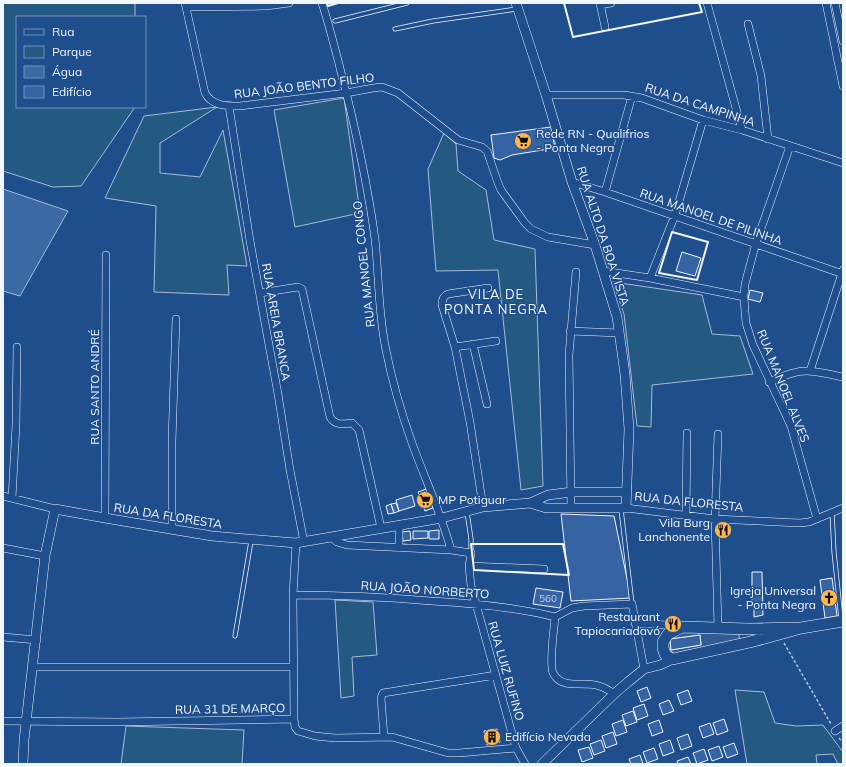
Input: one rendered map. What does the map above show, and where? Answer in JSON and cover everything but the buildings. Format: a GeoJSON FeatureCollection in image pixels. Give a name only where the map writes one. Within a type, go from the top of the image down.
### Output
{"type":"FeatureCollection","features":[{"type":"Feature","properties":{"kind":"main road"},"geometry":{"type":"LineString","coordinates":[[800,628],[748,629],[684,627],[673,630],[662,642],[665,654],[673,659],[750,642],[800,628],[842,621]]}},
{"type":"Feature","properties":{"kind":"street"},"geometry":{"type":"LineString","coordinates":[[185,5],[266,6],[289,3]]}},
{"type":"Feature","properties":{"kind":"street","name":"RUA MANOEL CONGO"},"geometry":{"type":"LineString","coordinates":[[322,3],[332,22],[346,93],[366,180],[375,240],[385,347],[391,374],[412,443],[442,518],[451,550]]}},
{"type":"Feature","properties":{"kind":"street"},"geometry":{"type":"LineString","coordinates":[[605,27],[600,4],[611,3]]}},
{"type":"Feature","properties":{"kind":"street"},"geometry":{"type":"LineString","coordinates":[[707,3],[742,130]]}},
{"type":"Feature","properties":{"kind":"street"},"geometry":{"type":"LineString","coordinates":[[820,3],[827,6],[843,86]]}},
{"type":"Feature","properties":{"kind":"street"},"geometry":{"type":"LineString","coordinates":[[835,3],[843,41]]}},
{"type":"Feature","properties":{"kind":"street","name":"RUA JOÃO BENTO FILHO"},"geometry":{"type":"LineString","coordinates":[[185,5],[205,92],[211,101],[229,106],[240,106],[346,93],[373,88],[382,88],[398,93],[458,140],[482,147],[487,151],[501,190],[531,228],[548,237],[595,245]]}},
{"type":"Feature","properties":{"kind":"street","name":"RUA ALTO DA BOA VISTA"},"geometry":{"type":"LineString","coordinates":[[516,6],[546,95],[572,182],[595,245],[617,316],[625,374],[629,429],[626,492],[623,508]]}},
{"type":"Feature","properties":{"kind":"street"},"geometry":{"type":"LineString","coordinates":[[748,24],[761,76],[768,139]]}},
{"type":"Feature","properties":{"kind":"street","name":"RUA DA CAMPINHA"},"geometry":{"type":"LineString","coordinates":[[546,95],[632,96],[642,98],[703,120],[742,130],[843,163]]}},
{"type":"Feature","properties":{"kind":"street"},"geometry":{"type":"LineString","coordinates":[[605,192],[632,96]]}},
{"type":"Feature","properties":{"kind":"street","name":"RUA AREIA BRANCA"},"geometry":{"type":"LineString","coordinates":[[229,106],[250,241],[290,470],[300,542],[293,595],[294,719]]}},
{"type":"Feature","properties":{"kind":"street"},"geometry":{"type":"LineString","coordinates":[[650,278],[675,215],[703,120]]}},
{"type":"Feature","properties":{"kind":"street","name":"RUA MANOEL ALVES"},"geometry":{"type":"LineString","coordinates":[[790,146],[756,244],[745,284],[744,297],[746,323],[749,334],[769,382],[791,426],[817,519]]}},
{"type":"Feature","properties":{"kind":"street","name":"RUA MANOEL DE PILINHA"},"geometry":{"type":"LineString","coordinates":[[572,182],[843,272]]}},
{"type":"Feature","properties":{"kind":"street","name":"RUA SANTO ANDRÉ"},"geometry":{"type":"LineString","coordinates":[[105,518],[106,255]]}},
{"type":"Feature","properties":{"kind":"street"},"geometry":{"type":"LineString","coordinates":[[603,271],[650,278],[744,297]]}},
{"type":"Feature","properties":{"kind":"street"},"geometry":{"type":"LineString","coordinates":[[571,508],[572,492],[568,386],[570,331],[576,272]]}},
{"type":"Feature","properties":{"kind":"street"},"geometry":{"type":"LineString","coordinates":[[810,371],[843,272]]}},
{"type":"Feature","properties":{"kind":"street"},"geometry":{"type":"LineString","coordinates":[[260,293],[301,288],[330,417],[336,424],[352,423],[359,430],[381,528]]}},
{"type":"Feature","properties":{"kind":"street"},"geometry":{"type":"LineString","coordinates":[[483,507],[470,422],[455,347],[442,304],[444,297],[448,294],[488,288]]}},
{"type":"Feature","properties":{"kind":"street"},"geometry":{"type":"LineString","coordinates":[[172,528],[172,441],[176,319]]}},
{"type":"Feature","properties":{"kind":"street"},"geometry":{"type":"LineString","coordinates":[[570,331],[619,332]]}},
{"type":"Feature","properties":{"kind":"street"},"geometry":{"type":"LineString","coordinates":[[455,347],[496,340]]}},
{"type":"Feature","properties":{"kind":"street"},"geometry":{"type":"LineString","coordinates":[[473,344],[487,404]]}},
{"type":"Feature","properties":{"kind":"street"},"geometry":{"type":"LineString","coordinates":[[12,498],[16,425],[17,347]]}},
{"type":"Feature","properties":{"kind":"street"},"geometry":{"type":"LineString","coordinates":[[769,382],[794,372],[810,371],[843,377]]}},
{"type":"Feature","properties":{"kind":"street"},"geometry":{"type":"LineString","coordinates":[[686,515],[687,433]]}},
{"type":"Feature","properties":{"kind":"street"},"geometry":{"type":"LineString","coordinates":[[718,434],[715,519],[718,627]]}},
{"type":"Feature","properties":{"kind":"street","name":"RUA DA FLORESTA"},"geometry":{"type":"LineString","coordinates":[[3,496],[55,509],[212,536],[251,540],[300,542],[442,518],[483,507],[530,503],[548,495],[572,492],[626,492]]}},
{"type":"Feature","properties":{"kind":"street","name":"RUA DA FLORESTA"},"geometry":{"type":"LineString","coordinates":[[530,503],[546,508],[623,508],[715,519],[800,523],[817,519],[843,508]]}},
{"type":"Feature","properties":{"kind":"street"},"geometry":{"type":"LineString","coordinates":[[23,764],[26,722],[32,667],[37,640],[45,556],[55,509]]}},
{"type":"Feature","properties":{"kind":"street"},"geometry":{"type":"LineString","coordinates":[[399,525],[400,548]]}},
{"type":"Feature","properties":{"kind":"street"},"geometry":{"type":"LineString","coordinates":[[331,537],[342,544],[451,550],[471,553]]}},
{"type":"Feature","properties":{"kind":"street"},"geometry":{"type":"LineString","coordinates":[[3,548],[45,556]]}},
{"type":"Feature","properties":{"kind":"street","name":"RUA LUIZ RUFINO"},"geometry":{"type":"LineString","coordinates":[[471,553],[469,566],[471,586],[516,748],[525,764]]}},
{"type":"Feature","properties":{"kind":"street"},"geometry":{"type":"LineString","coordinates":[[469,566],[544,569]]}},
{"type":"Feature","properties":{"kind":"street","name":"RUA JOÃO NORBERTO"},"geometry":{"type":"LineString","coordinates":[[293,595],[360,596],[476,604],[555,617]]}},
{"type":"Feature","properties":{"kind":"street"},"geometry":{"type":"LineString","coordinates":[[614,694],[607,688],[586,683],[566,684],[557,678],[552,669],[555,617],[572,608],[632,604],[644,669]]}},
{"type":"Feature","properties":{"kind":"street"},"geometry":{"type":"LineString","coordinates":[[635,623],[684,627]]}},
{"type":"Feature","properties":{"kind":"street"},"geometry":{"type":"LineString","coordinates":[[3,638],[37,640]]}},
{"type":"Feature","properties":{"kind":"street"},"geometry":{"type":"LineString","coordinates":[[542,764],[614,694],[644,669],[660,665],[673,659]]}},
{"type":"Feature","properties":{"kind":"street"},"geometry":{"type":"LineString","coordinates":[[32,667],[293,667]]}},
{"type":"Feature","properties":{"kind":"street"},"geometry":{"type":"LineString","coordinates":[[384,737],[381,698],[383,693],[496,675]]}},
{"type":"Feature","properties":{"kind":"street","name":"RUA 31 DE MARÇO"},"geometry":{"type":"LineString","coordinates":[[3,721],[294,719],[294,727],[298,731],[315,736],[348,738],[392,737],[448,753],[516,748]]}},
{"type":"Feature","properties":{"kind":"street"},"geometry":{"type":"LineString","coordinates":[[835,731],[843,726]]}},
{"type":"Feature","properties":{"kind":"lane"},"geometry":{"type":"LineString","coordinates":[[332,22],[407,3]]}},
{"type":"Feature","properties":{"kind":"lane"},"geometry":{"type":"LineString","coordinates":[[395,29],[516,6]]}},
{"type":"Feature","properties":{"kind":"lane"},"geometry":{"type":"LineString","coordinates":[[623,508],[632,604]]}},
{"type":"Feature","properties":{"kind":"lane","name":"RUA LUIZ RUFINO"},"geometry":{"type":"LineString","coordinates":[[467,512],[471,539],[471,553]]}},
{"type":"Feature","properties":{"kind":"lane"},"geometry":{"type":"LineString","coordinates":[[832,512],[834,552],[842,621]]}},
{"type":"Feature","properties":{"kind":"lane"},"geometry":{"type":"LineString","coordinates":[[235,636],[251,540]]}},
{"type":"Feature","properties":{"kind":"path"},"geometry":{"type":"LineString","coordinates":[[779,634],[843,743]]}},
{"type":"Feature","properties":{"kind":"green space"},"geometry":{"type":"Polygon","coordinates":[[[3,3],[135,3],[135,16],[16,16],[16,108],[134,108],[81,186],[53,187],[3,171],[3,3]]]}},
{"type":"Feature","properties":{"kind":"green space"},"geometry":{"type":"Polygon","coordinates":[[[344,98],[360,213],[295,227],[274,110],[344,98]]]}},
{"type":"Feature","properties":{"kind":"green space"},"geometry":{"type":"Polygon","coordinates":[[[217,107],[160,143],[160,173],[200,177],[223,130],[247,266],[227,265],[229,295],[154,292],[156,206],[105,198],[144,116],[217,107]]]}},
{"type":"Feature","properties":{"kind":"green space"},"geometry":{"type":"Polygon","coordinates":[[[444,133],[456,144],[458,171],[486,190],[494,240],[535,249],[543,486],[521,490],[498,270],[436,271],[428,169],[444,133]]]}},
{"type":"Feature","properties":{"kind":"green space"},"geometry":{"type":"Polygon","coordinates":[[[613,282],[702,295],[712,334],[740,336],[753,374],[652,385],[651,427],[637,426],[624,314],[613,282]]]}},
{"type":"Feature","properties":{"kind":"green space"},"geometry":{"type":"Polygon","coordinates":[[[335,600],[373,602],[377,655],[352,657],[354,696],[341,698],[335,600]]]}},
{"type":"Feature","properties":{"kind":"green space"},"geometry":{"type":"Polygon","coordinates":[[[735,690],[764,692],[775,723],[796,726],[823,725],[843,752],[843,764],[838,764],[833,754],[816,755],[817,764],[747,764],[735,690]]]}},
{"type":"Feature","properties":{"kind":"green space"},"geometry":{"type":"Polygon","coordinates":[[[126,726],[244,730],[242,764],[121,764],[126,726]]]}},
{"type":"Feature","properties":{"kind":"shaded area"},"geometry":{"type":"Polygon","coordinates":[[[696,631],[738,631],[740,641],[675,654],[668,649],[667,640],[671,634],[696,631]],[[700,635],[670,639],[671,650],[701,645],[700,635]]]}},
{"type":"Feature","properties":{"kind":"water"},"geometry":{"type":"Polygon","coordinates":[[[3,189],[68,211],[20,296],[3,291],[3,189]]]}},
{"type":"Feature","properties":{"kind":"wall"},"geometry":{"type":"LineString","coordinates":[[327,3],[328,6],[338,3]]}},
{"type":"Feature","properties":{"kind":"wall"},"geometry":{"type":"LineString","coordinates":[[564,3],[573,37],[702,12],[699,3]]}},
{"type":"Feature","properties":{"kind":"wall"},"geometry":{"type":"LineString","coordinates":[[672,232],[708,242],[697,280],[659,273],[672,232]]}},
{"type":"Feature","properties":{"kind":"wall"},"geometry":{"type":"LineString","coordinates":[[471,544],[563,544],[569,575],[474,570],[471,544]]}},
{"type":"Feature","properties":{"kind":"place","name":"Rede RN - Qualifrios - Ponta Negra"},"geometry":{"type":"Point","coordinates":[523,141]}},
{"type":"Feature","properties":{"kind":"place","name":"MP Potiguar"},"geometry":{"type":"Point","coordinates":[425,500]}},
{"type":"Feature","properties":{"kind":"place","name":"Vila Burg Lanchonente"},"geometry":{"type":"Point","coordinates":[723,530]}},
{"type":"Feature","properties":{"kind":"place","name":"Igreja Universal - Ponta Negra"},"geometry":{"type":"Point","coordinates":[829,598]}},
{"type":"Feature","properties":{"kind":"place","name":"Restaurant Tapiocariadavó"},"geometry":{"type":"Point","coordinates":[673,624]}},
{"type":"Feature","properties":{"kind":"place","name":"Edifício Nevada"},"geometry":{"type":"Point","coordinates":[492,737]}},
{"type":"Feature","properties":{"kind":"district","name":"VILA DE PONTA NEGRA"},"geometry":{"type":"Point","coordinates":[496,302]}}]}
